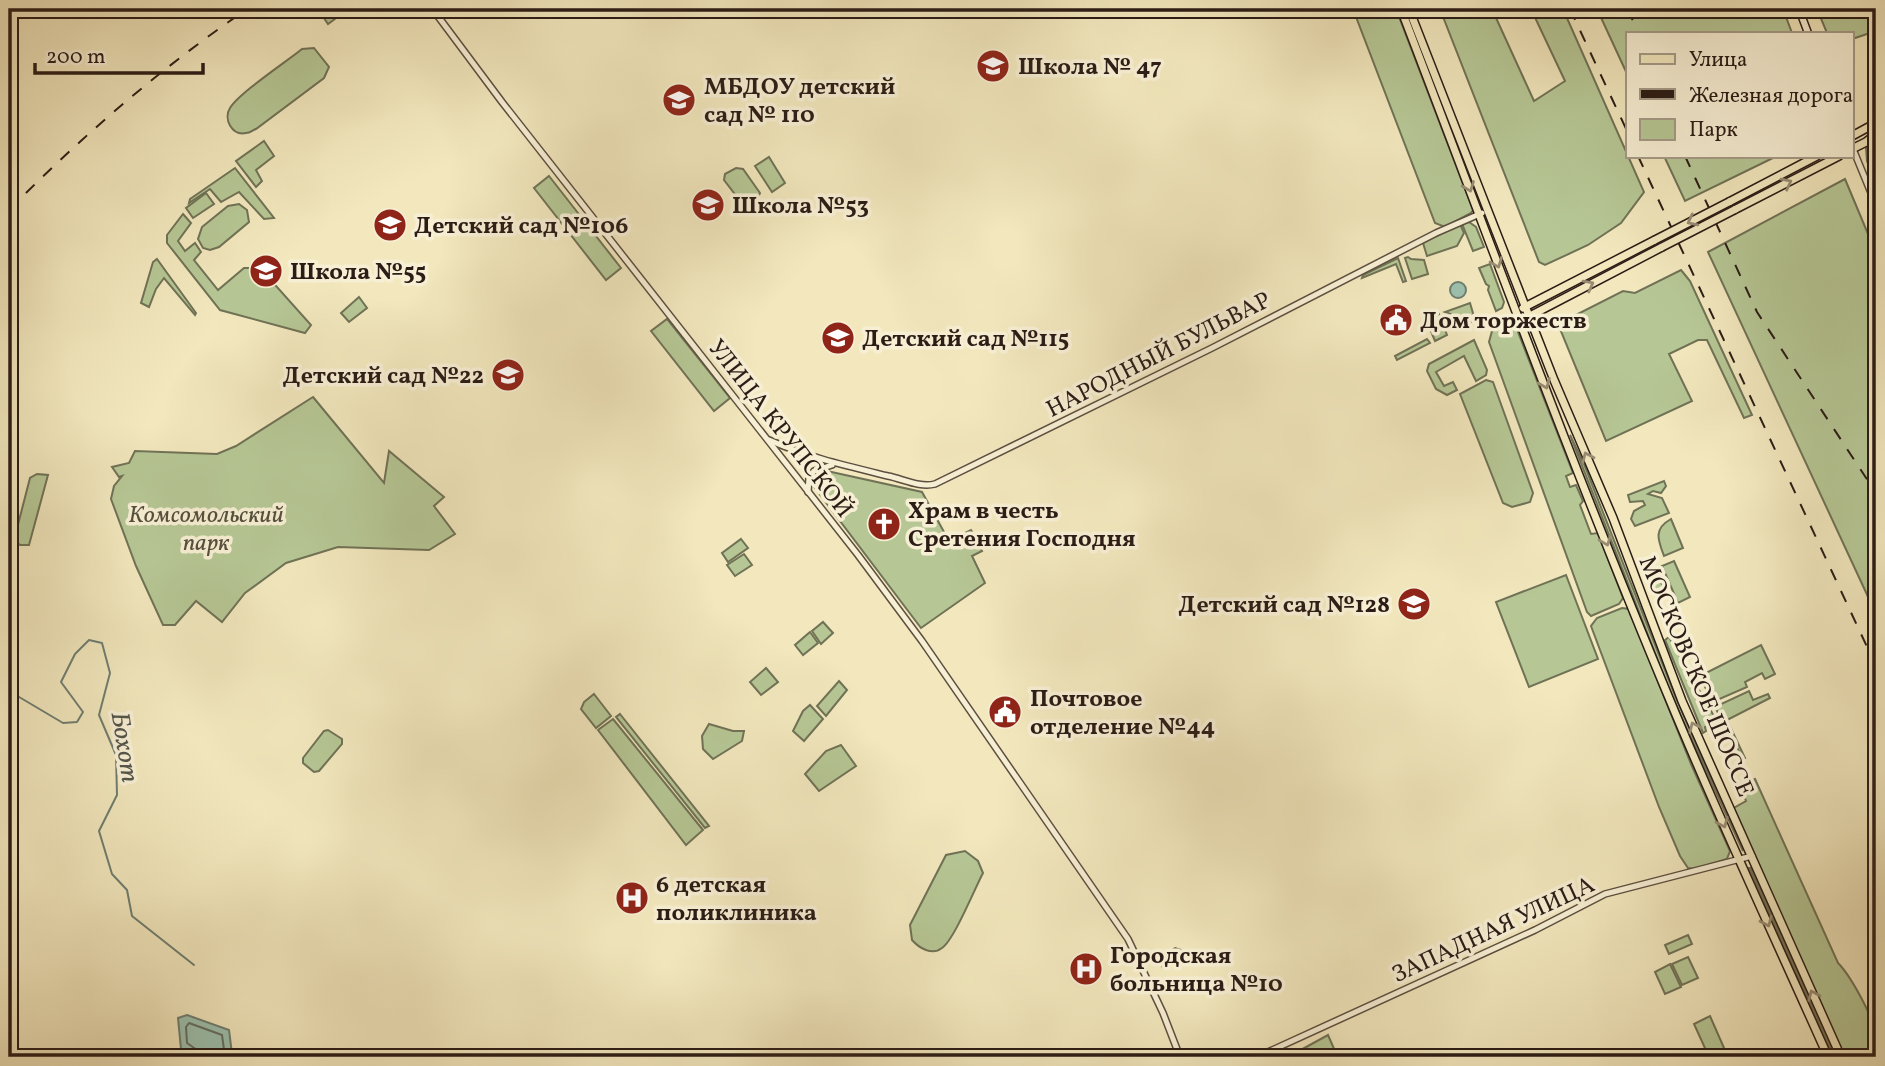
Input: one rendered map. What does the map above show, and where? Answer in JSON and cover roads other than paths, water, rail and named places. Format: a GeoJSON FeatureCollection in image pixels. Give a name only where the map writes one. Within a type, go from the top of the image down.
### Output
{"type":"FeatureCollection","features":[{"type":"Feature","properties":{"kind":"main road","name":"МОСКОВСКОЕ ШОССЕ"},"geometry":{"type":"LineString","coordinates":[[1401,9],[1519,321],[1660,677],[1828,1057]]}},
{"type":"Feature","properties":{"kind":"main road","name":"МОСКОВСКОЕ ШОССЕ"},"geometry":{"type":"LineString","coordinates":[[1409,9],[1525,307],[1605,500],[1682,701],[1840,1057]]}},
{"type":"Feature","properties":{"kind":"main road"},"geometry":{"type":"LineString","coordinates":[[1799,9],[1808,32]]}},
{"type":"Feature","properties":{"kind":"main road"},"geometry":{"type":"LineString","coordinates":[[1854,135],[1876,123]]}},
{"type":"Feature","properties":{"kind":"main road"},"geometry":{"type":"LineString","coordinates":[[1854,147],[1876,134]]}},
{"type":"Feature","properties":{"kind":"main road"},"geometry":{"type":"LineString","coordinates":[[1516,311],[1813,158]]}},
{"type":"Feature","properties":{"kind":"main road"},"geometry":{"type":"LineString","coordinates":[[1519,321],[1835,158]]}},
{"type":"Feature","properties":{"kind":"street","name":"УЛИЦА КРУПСКОЙ"},"geometry":{"type":"LineString","coordinates":[[451,9],[437,15],[935,658],[1128,940],[1163,1013],[1180,1057]]}},
{"type":"Feature","properties":{"kind":"street"},"geometry":{"type":"LineString","coordinates":[[1854,153],[1876,205]]}},
{"type":"Feature","properties":{"kind":"street","name":"НАРОДНЫЙ БУЛЬВАР"},"geometry":{"type":"LineString","coordinates":[[767,439],[793,451],[836,464],[920,485],[935,484],[1212,348],[1436,233],[1489,210]]}},
{"type":"Feature","properties":{"kind":"street"},"geometry":{"type":"LineString","coordinates":[[785,462],[784,455],[789,450],[793,451]]}},
{"type":"Feature","properties":{"kind":"street"},"geometry":{"type":"LineString","coordinates":[[808,492],[809,478],[814,471],[825,465],[836,464]]}},
{"type":"Feature","properties":{"kind":"street","name":"ЗАПАДНАЯ УЛИЦА"},"geometry":{"type":"LineString","coordinates":[[1256,1057],[1535,930],[1594,898],[1653,880],[1752,856]]}},
{"type":"Feature","properties":{"kind":"water"},"geometry":{"type":"Polygon","coordinates":[[[1458,282],[1464,284],[1464,296],[1458,298],[1452,296],[1450,290],[1452,284],[1458,282]]]}},
{"type":"Feature","properties":{"kind":"water"},"geometry":{"type":"Polygon","coordinates":[[[187,1015],[229,1030],[232,1054],[206,1057],[181,1049],[178,1018],[187,1015]]]}},
{"type":"Feature","properties":{"kind":"waterway","name":"Бохот"},"geometry":{"type":"LineString","coordinates":[[9,433],[12,437],[9,444]]}},
{"type":"Feature","properties":{"kind":"waterway","name":"Бохот"},"geometry":{"type":"LineString","coordinates":[[9,691],[63,723],[77,722],[83,712],[61,682],[75,654],[89,640],[102,643],[110,673],[99,715],[116,755],[117,795],[99,831],[112,874],[127,890],[132,916],[194,965]]}},
{"type":"Feature","properties":{"kind":"railway"},"geometry":{"type":"LineString","coordinates":[[9,210],[123,104],[247,9]]}},
{"type":"Feature","properties":{"kind":"railway"},"geometry":{"type":"LineString","coordinates":[[1570,9],[1626,129]]}},
{"type":"Feature","properties":{"kind":"railway"},"geometry":{"type":"LineString","coordinates":[[1628,9],[1638,32]]}},
{"type":"Feature","properties":{"kind":"railway"},"geometry":{"type":"LineString","coordinates":[[1639,158],[1876,666]]}},
{"type":"Feature","properties":{"kind":"railway"},"geometry":{"type":"LineString","coordinates":[[1686,158],[1757,312],[1876,493]]}},
{"type":"Feature","properties":{"kind":"place","name":"Школа № 47"},"geometry":{"type":"Point","coordinates":[993,66]}},
{"type":"Feature","properties":{"kind":"place","name":"МБДОУ детский сад № 110"},"geometry":{"type":"Point","coordinates":[679,100]}},
{"type":"Feature","properties":{"kind":"place","name":"Школа №53"},"geometry":{"type":"Point","coordinates":[708,205]}},
{"type":"Feature","properties":{"kind":"place","name":"Детский сад №106"},"geometry":{"type":"Point","coordinates":[390,225]}},
{"type":"Feature","properties":{"kind":"place","name":"Школа №55"},"geometry":{"type":"Point","coordinates":[266,271]}},
{"type":"Feature","properties":{"kind":"place","name":"Дом торжеств"},"geometry":{"type":"Point","coordinates":[1396,320]}},
{"type":"Feature","properties":{"kind":"place","name":"Детский сад №115"},"geometry":{"type":"Point","coordinates":[838,338]}},
{"type":"Feature","properties":{"kind":"place","name":"Детский сад №22"},"geometry":{"type":"Point","coordinates":[508,375]}},
{"type":"Feature","properties":{"kind":"place","name":"Храм в честь Сретения Господня"},"geometry":{"type":"Point","coordinates":[884,524]}},
{"type":"Feature","properties":{"kind":"place","name":"Детский сад №128"},"geometry":{"type":"Point","coordinates":[1414,604]}},
{"type":"Feature","properties":{"kind":"place","name":"Почтовое отделение №44"},"geometry":{"type":"Point","coordinates":[1005,712]}},
{"type":"Feature","properties":{"kind":"place","name":"6 детская поликлиника"},"geometry":{"type":"Point","coordinates":[632,898]}},
{"type":"Feature","properties":{"kind":"place","name":"Городская больница №10"},"geometry":{"type":"Point","coordinates":[1086,969]}},
{"type":"Feature","properties":{"kind":"park label","name":"Комсомольский парк"},"geometry":{"type":"Point","coordinates":[206,528]}}]}
